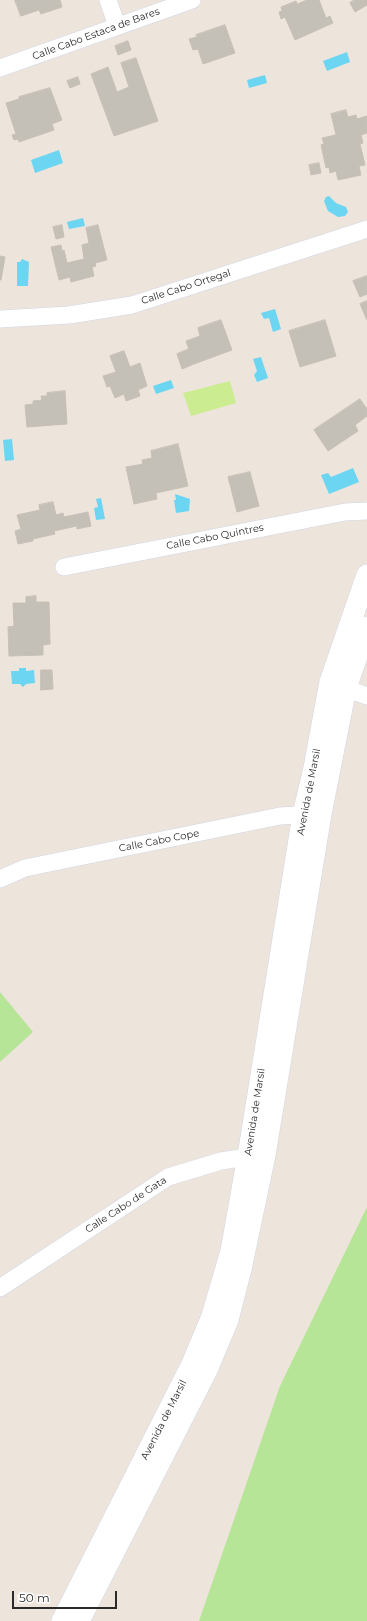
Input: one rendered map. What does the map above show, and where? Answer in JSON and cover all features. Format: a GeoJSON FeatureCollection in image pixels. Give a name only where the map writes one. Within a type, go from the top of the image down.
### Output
{"type":"FeatureCollection","features":[{"type":"Feature","properties":{"kind":"street"},"geometry":{"type":"LineString","coordinates":[[108,0],[117,26]]}},
{"type":"Feature","properties":{"kind":"street","name":"Calle Cabo Estaca de Bares"},"geometry":{"type":"LineString","coordinates":[[0,68],[192,0]]}},
{"type":"Feature","properties":{"kind":"street","name":"Calle Cabo Ortegal"},"geometry":{"type":"LineString","coordinates":[[0,319],[69,316],[132,305],[367,229]]}},
{"type":"Feature","properties":{"kind":"street","name":"Calle Cabo Quintres"},"geometry":{"type":"LineString","coordinates":[[64,567],[344,512],[367,512]]}},
{"type":"Feature","properties":{"kind":"street","name":"Avenida de Marsil"},"geometry":{"type":"LineString","coordinates":[[79,1621],[207,1370],[228,1320],[241,1269],[256,1156],[312,814],[338,685],[367,575]]}},
{"type":"Feature","properties":{"kind":"street","name":"Avenida de Marsil"},"geometry":{"type":"LineString","coordinates":[[338,685],[367,627]]}},
{"type":"Feature","properties":{"kind":"street"},"geometry":{"type":"LineString","coordinates":[[338,685],[367,696]]}},
{"type":"Feature","properties":{"kind":"street","name":"Calle Cabo Cope"},"geometry":{"type":"LineString","coordinates":[[0,879],[25,868],[280,816],[312,814]]}},
{"type":"Feature","properties":{"kind":"street","name":"Avenida de Marsil"},"geometry":{"type":"LineString","coordinates":[[62,1621],[192,1364],[212,1316],[256,1156]]}},
{"type":"Feature","properties":{"kind":"street","name":"Calle Cabo de Gata"},"geometry":{"type":"LineString","coordinates":[[0,1288],[168,1177],[221,1161],[256,1156]]}},
{"type":"Feature","properties":{"kind":"green space"},"geometry":{"type":"Polygon","coordinates":[[[230,381],[236,403],[191,416],[183,393],[230,381]]]}},
{"type":"Feature","properties":{"kind":"green space"},"geometry":{"type":"Polygon","coordinates":[[[0,992],[33,1032],[0,1062],[0,992]]]}},
{"type":"Feature","properties":{"kind":"green space"},"geometry":{"type":"Polygon","coordinates":[[[367,1207],[367,1621],[199,1621],[280,1386],[367,1207]]]}},
{"type":"Feature","properties":{"kind":"water"},"geometry":{"type":"Polygon","coordinates":[[[347,52],[350,62],[327,71],[323,61],[347,52]]]}},
{"type":"Feature","properties":{"kind":"water"},"geometry":{"type":"Polygon","coordinates":[[[265,75],[267,83],[249,88],[247,80],[265,75]]]}},
{"type":"Feature","properties":{"kind":"water"},"geometry":{"type":"Polygon","coordinates":[[[59,150],[63,163],[35,173],[31,160],[59,150]]]}},
{"type":"Feature","properties":{"kind":"water"},"geometry":{"type":"Polygon","coordinates":[[[329,196],[336,203],[346,207],[348,212],[345,216],[338,217],[328,211],[324,201],[326,197],[329,196]]]}},
{"type":"Feature","properties":{"kind":"water"},"geometry":{"type":"Polygon","coordinates":[[[83,218],[85,226],[69,229],[67,222],[83,218]]]}},
{"type":"Feature","properties":{"kind":"water"},"geometry":{"type":"Polygon","coordinates":[[[22,259],[29,262],[28,286],[17,286],[17,262],[20,262],[22,259]]]}},
{"type":"Feature","properties":{"kind":"water"},"geometry":{"type":"Polygon","coordinates":[[[275,309],[281,329],[273,332],[269,318],[264,319],[261,313],[275,309]]]}},
{"type":"Feature","properties":{"kind":"water"},"geometry":{"type":"Polygon","coordinates":[[[261,357],[268,378],[257,382],[254,375],[257,371],[253,359],[261,357]]]}},
{"type":"Feature","properties":{"kind":"water"},"geometry":{"type":"Polygon","coordinates":[[[171,380],[174,388],[156,394],[153,386],[171,380]]]}},
{"type":"Feature","properties":{"kind":"water"},"geometry":{"type":"Polygon","coordinates":[[[12,439],[14,460],[5,461],[3,440],[12,439]]]}},
{"type":"Feature","properties":{"kind":"water"},"geometry":{"type":"Polygon","coordinates":[[[353,468],[359,482],[329,494],[321,475],[328,473],[331,477],[353,468]]]}},
{"type":"Feature","properties":{"kind":"water"},"geometry":{"type":"Polygon","coordinates":[[[175,494],[190,499],[189,511],[176,513],[174,500],[176,500],[175,494]]]}},
{"type":"Feature","properties":{"kind":"water"},"geometry":{"type":"Polygon","coordinates":[[[101,498],[105,519],[96,520],[94,508],[98,507],[96,499],[101,498]]]}},
{"type":"Feature","properties":{"kind":"water"},"geometry":{"type":"Polygon","coordinates":[[[19,668],[26,668],[26,671],[34,670],[35,683],[26,684],[23,687],[20,684],[12,684],[11,671],[19,671],[19,668]]]}},
{"type":"Feature","properties":{"kind":"building"},"geometry":{"type":"Polygon","coordinates":[[[15,0],[60,0],[62,7],[41,14],[39,10],[21,16],[15,0]]]}},
{"type":"Feature","properties":{"kind":"building"},"geometry":{"type":"Polygon","coordinates":[[[307,0],[319,0],[326,18],[330,16],[333,23],[295,40],[285,17],[281,19],[279,12],[282,11],[281,7],[296,1],[297,4],[307,0]]]}},
{"type":"Feature","properties":{"kind":"building"},"geometry":{"type":"Polygon","coordinates":[[[354,0],[367,0],[367,5],[355,12],[350,3],[354,0]]]}},
{"type":"Feature","properties":{"kind":"building"},"geometry":{"type":"Polygon","coordinates":[[[225,25],[235,53],[203,64],[198,49],[193,50],[189,39],[225,25]]]}},
{"type":"Feature","properties":{"kind":"building"},"geometry":{"type":"Polygon","coordinates":[[[128,41],[131,50],[118,55],[115,46],[128,41]]]}},
{"type":"Feature","properties":{"kind":"building"},"geometry":{"type":"Polygon","coordinates":[[[136,58],[158,121],[114,136],[91,74],[108,67],[117,92],[129,87],[121,63],[136,58]]]}},
{"type":"Feature","properties":{"kind":"building"},"geometry":{"type":"Polygon","coordinates":[[[78,77],[80,84],[70,88],[67,81],[78,77]]]}},
{"type":"Feature","properties":{"kind":"building"},"geometry":{"type":"Polygon","coordinates":[[[50,88],[62,120],[52,124],[54,130],[19,142],[18,139],[14,140],[12,135],[16,134],[6,103],[19,99],[19,97],[50,88]]]}},
{"type":"Feature","properties":{"kind":"building"},"geometry":{"type":"Polygon","coordinates":[[[346,110],[348,117],[356,115],[357,119],[367,116],[367,133],[361,135],[363,143],[360,144],[365,165],[359,166],[361,175],[338,180],[336,171],[330,173],[329,167],[326,168],[321,145],[324,144],[322,138],[336,135],[331,114],[346,110]]]}},
{"type":"Feature","properties":{"kind":"building"},"geometry":{"type":"Polygon","coordinates":[[[319,163],[321,173],[311,175],[309,165],[319,163]]]}},
{"type":"Feature","properties":{"kind":"building"},"geometry":{"type":"Polygon","coordinates":[[[62,225],[64,237],[56,239],[53,227],[62,225]]]}},
{"type":"Feature","properties":{"kind":"building"},"geometry":{"type":"Polygon","coordinates":[[[98,225],[107,260],[95,263],[96,266],[92,267],[94,276],[71,282],[70,277],[59,280],[51,247],[61,245],[62,251],[64,250],[67,263],[84,259],[82,245],[89,243],[86,228],[98,225]]]}},
{"type":"Feature","properties":{"kind":"building"},"geometry":{"type":"Polygon","coordinates":[[[0,256],[5,257],[1,280],[0,280],[0,256]]]}},
{"type":"Feature","properties":{"kind":"building"},"geometry":{"type":"Polygon","coordinates":[[[367,276],[367,294],[360,297],[353,281],[367,276]]]}},
{"type":"Feature","properties":{"kind":"building"},"geometry":{"type":"Polygon","coordinates":[[[367,301],[367,320],[360,304],[367,301]]]}},
{"type":"Feature","properties":{"kind":"building"},"geometry":{"type":"Polygon","coordinates":[[[221,320],[232,350],[194,364],[186,341],[200,336],[198,328],[221,320]]]}},
{"type":"Feature","properties":{"kind":"building"},"geometry":{"type":"Polygon","coordinates":[[[325,320],[336,356],[300,367],[289,331],[325,320]]]}},
{"type":"Feature","properties":{"kind":"building"},"geometry":{"type":"Polygon","coordinates":[[[189,349],[194,364],[182,369],[177,354],[189,349]]]}},
{"type":"Feature","properties":{"kind":"building"},"geometry":{"type":"Polygon","coordinates":[[[124,351],[130,367],[140,363],[147,386],[138,390],[140,396],[126,401],[124,394],[115,398],[110,386],[107,387],[103,376],[116,372],[110,356],[124,351]]]}},
{"type":"Feature","properties":{"kind":"building"},"geometry":{"type":"Polygon","coordinates":[[[65,391],[67,424],[27,427],[25,405],[33,404],[33,401],[42,400],[41,396],[47,396],[47,393],[65,391]]]}},
{"type":"Feature","properties":{"kind":"building"},"geometry":{"type":"Polygon","coordinates":[[[360,399],[367,409],[367,416],[355,425],[358,431],[328,451],[314,430],[360,399]]]}},
{"type":"Feature","properties":{"kind":"building"},"geometry":{"type":"Polygon","coordinates":[[[178,444],[188,486],[156,493],[157,499],[134,504],[126,467],[143,464],[142,460],[152,458],[151,451],[178,444]]]}},
{"type":"Feature","properties":{"kind":"building"},"geometry":{"type":"Polygon","coordinates":[[[250,472],[259,506],[237,512],[228,477],[250,472]]]}},
{"type":"Feature","properties":{"kind":"building"},"geometry":{"type":"Polygon","coordinates":[[[53,502],[56,515],[63,513],[64,517],[88,512],[91,526],[77,529],[77,526],[54,531],[55,534],[18,544],[15,531],[21,529],[17,515],[40,510],[39,505],[53,502]]]}},
{"type":"Feature","properties":{"kind":"building"},"geometry":{"type":"Polygon","coordinates":[[[36,596],[36,602],[49,602],[50,644],[43,645],[43,655],[9,656],[8,627],[14,626],[13,603],[26,603],[26,597],[36,596]]]}},
{"type":"Feature","properties":{"kind":"building"},"geometry":{"type":"Polygon","coordinates":[[[41,670],[52,670],[53,689],[41,690],[41,670]]]}}]}
